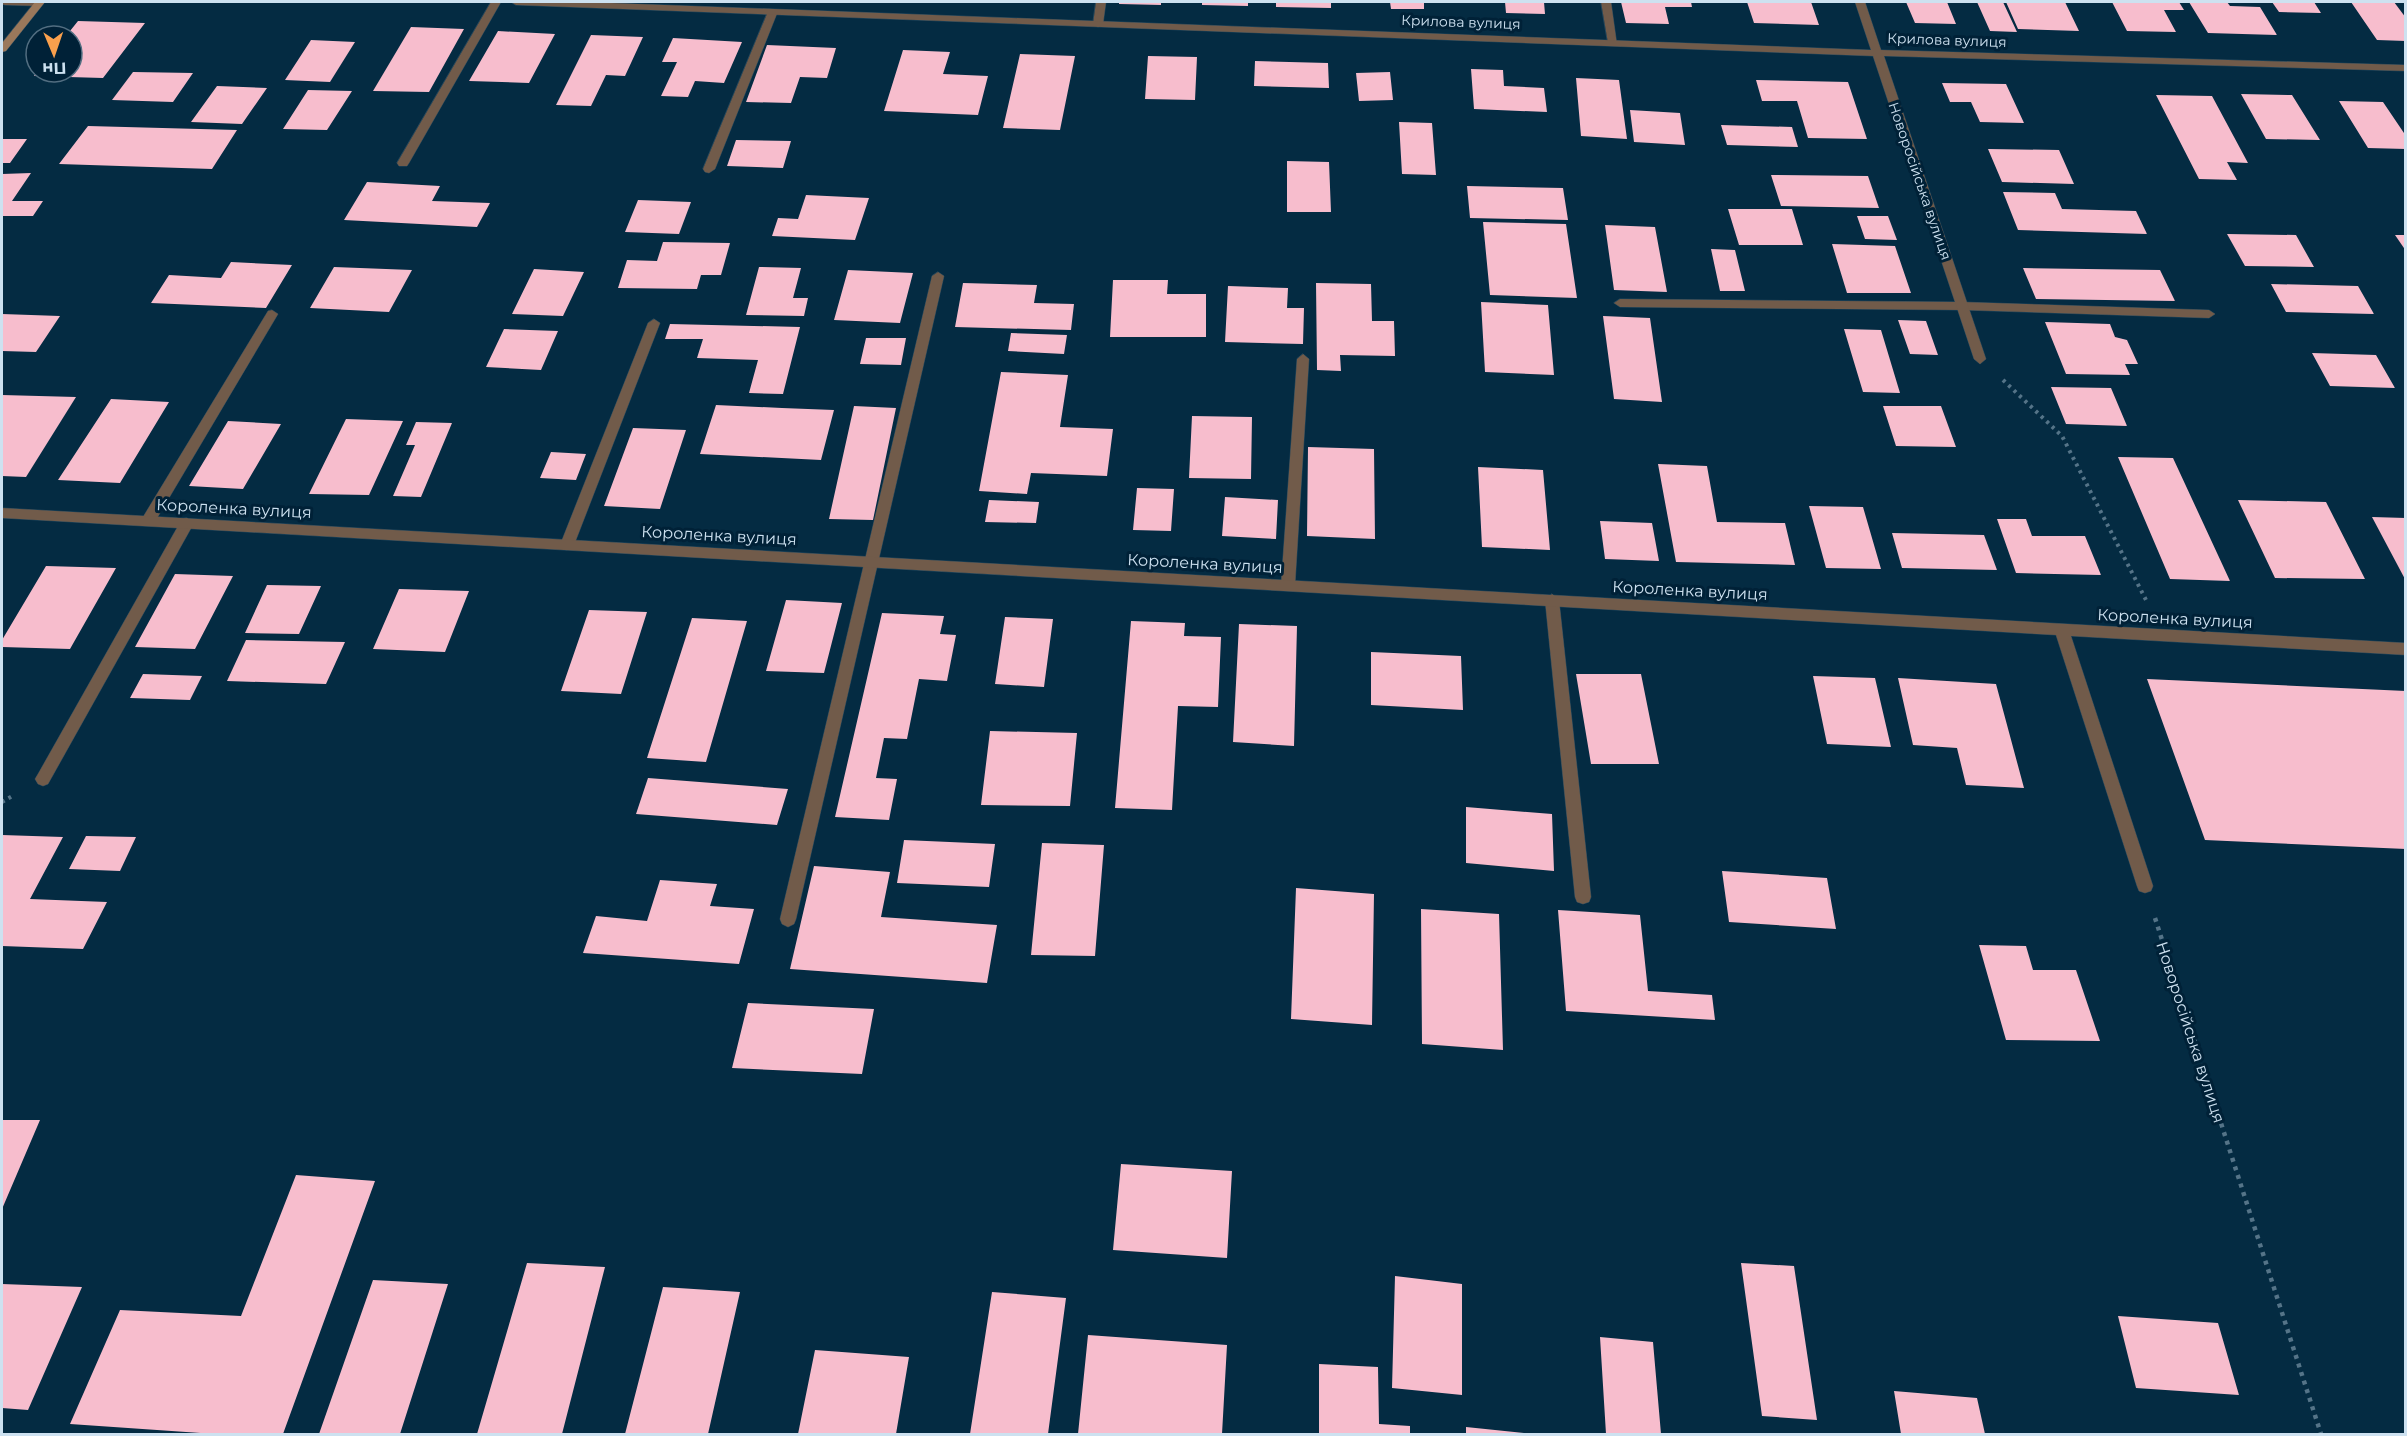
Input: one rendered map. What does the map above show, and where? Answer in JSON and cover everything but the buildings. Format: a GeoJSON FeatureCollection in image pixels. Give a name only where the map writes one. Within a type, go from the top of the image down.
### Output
{"type":"FeatureCollection","features":[{"type":"Feature","properties":{"kind":"street"},"geometry":{"type":"LineString","coordinates":[[5,2],[40,2]]}},
{"type":"Feature","properties":{"kind":"street"},"geometry":{"type":"LineString","coordinates":[[2,49],[40,2]]}},
{"type":"Feature","properties":{"kind":"street"},"geometry":{"type":"LineString","coordinates":[[403,163],[496,2]]}},
{"type":"Feature","properties":{"kind":"street","name":"Крилова вулиця"},"geometry":{"type":"LineString","coordinates":[[518,2],[1876,53],[2406,68]]}},
{"type":"Feature","properties":{"kind":"street"},"geometry":{"type":"LineString","coordinates":[[1098,24],[1101,2]]}},
{"type":"Feature","properties":{"kind":"street"},"geometry":{"type":"LineString","coordinates":[[1606,2],[1613,43]]}},
{"type":"Feature","properties":{"kind":"street","name":"Новоросійська вулиця"},"geometry":{"type":"LineString","coordinates":[[1860,2],[1980,359]]}},
{"type":"Feature","properties":{"kind":"street"},"geometry":{"type":"LineString","coordinates":[[710,169],[773,11]]}},
{"type":"Feature","properties":{"kind":"street"},"geometry":{"type":"LineString","coordinates":[[788,919],[938,276]]}},
{"type":"Feature","properties":{"kind":"street"},"geometry":{"type":"LineString","coordinates":[[1620,303],[1962,306],[2208,314]]}},
{"type":"Feature","properties":{"kind":"street"},"geometry":{"type":"LineString","coordinates":[[148,521],[272,314]]}},
{"type":"Feature","properties":{"kind":"street"},"geometry":{"type":"LineString","coordinates":[[567,545],[654,323]]}},
{"type":"Feature","properties":{"kind":"street"},"geometry":{"type":"LineString","coordinates":[[1288,585],[1303,359]]}},
{"type":"Feature","properties":{"kind":"street","name":"Короленка вулиця"},"geometry":{"type":"LineString","coordinates":[[2,513],[2406,648]]}},
{"type":"Feature","properties":{"kind":"street"},"geometry":{"type":"LineString","coordinates":[[43,779],[187,523]]}},
{"type":"Feature","properties":{"kind":"street"},"geometry":{"type":"LineString","coordinates":[[1552,600],[1583,897]]}},
{"type":"Feature","properties":{"kind":"street"},"geometry":{"type":"LineString","coordinates":[[2062,630],[2145,886]]}},
{"type":"Feature","properties":{"kind":"path"},"geometry":{"type":"LineString","coordinates":[[1980,359],[2062,436],[2164,635]]}},
{"type":"Feature","properties":{"kind":"path","name":"Новоросійська вулиця"},"geometry":{"type":"LineString","coordinates":[[2145,886],[2321,1434]]}}]}
